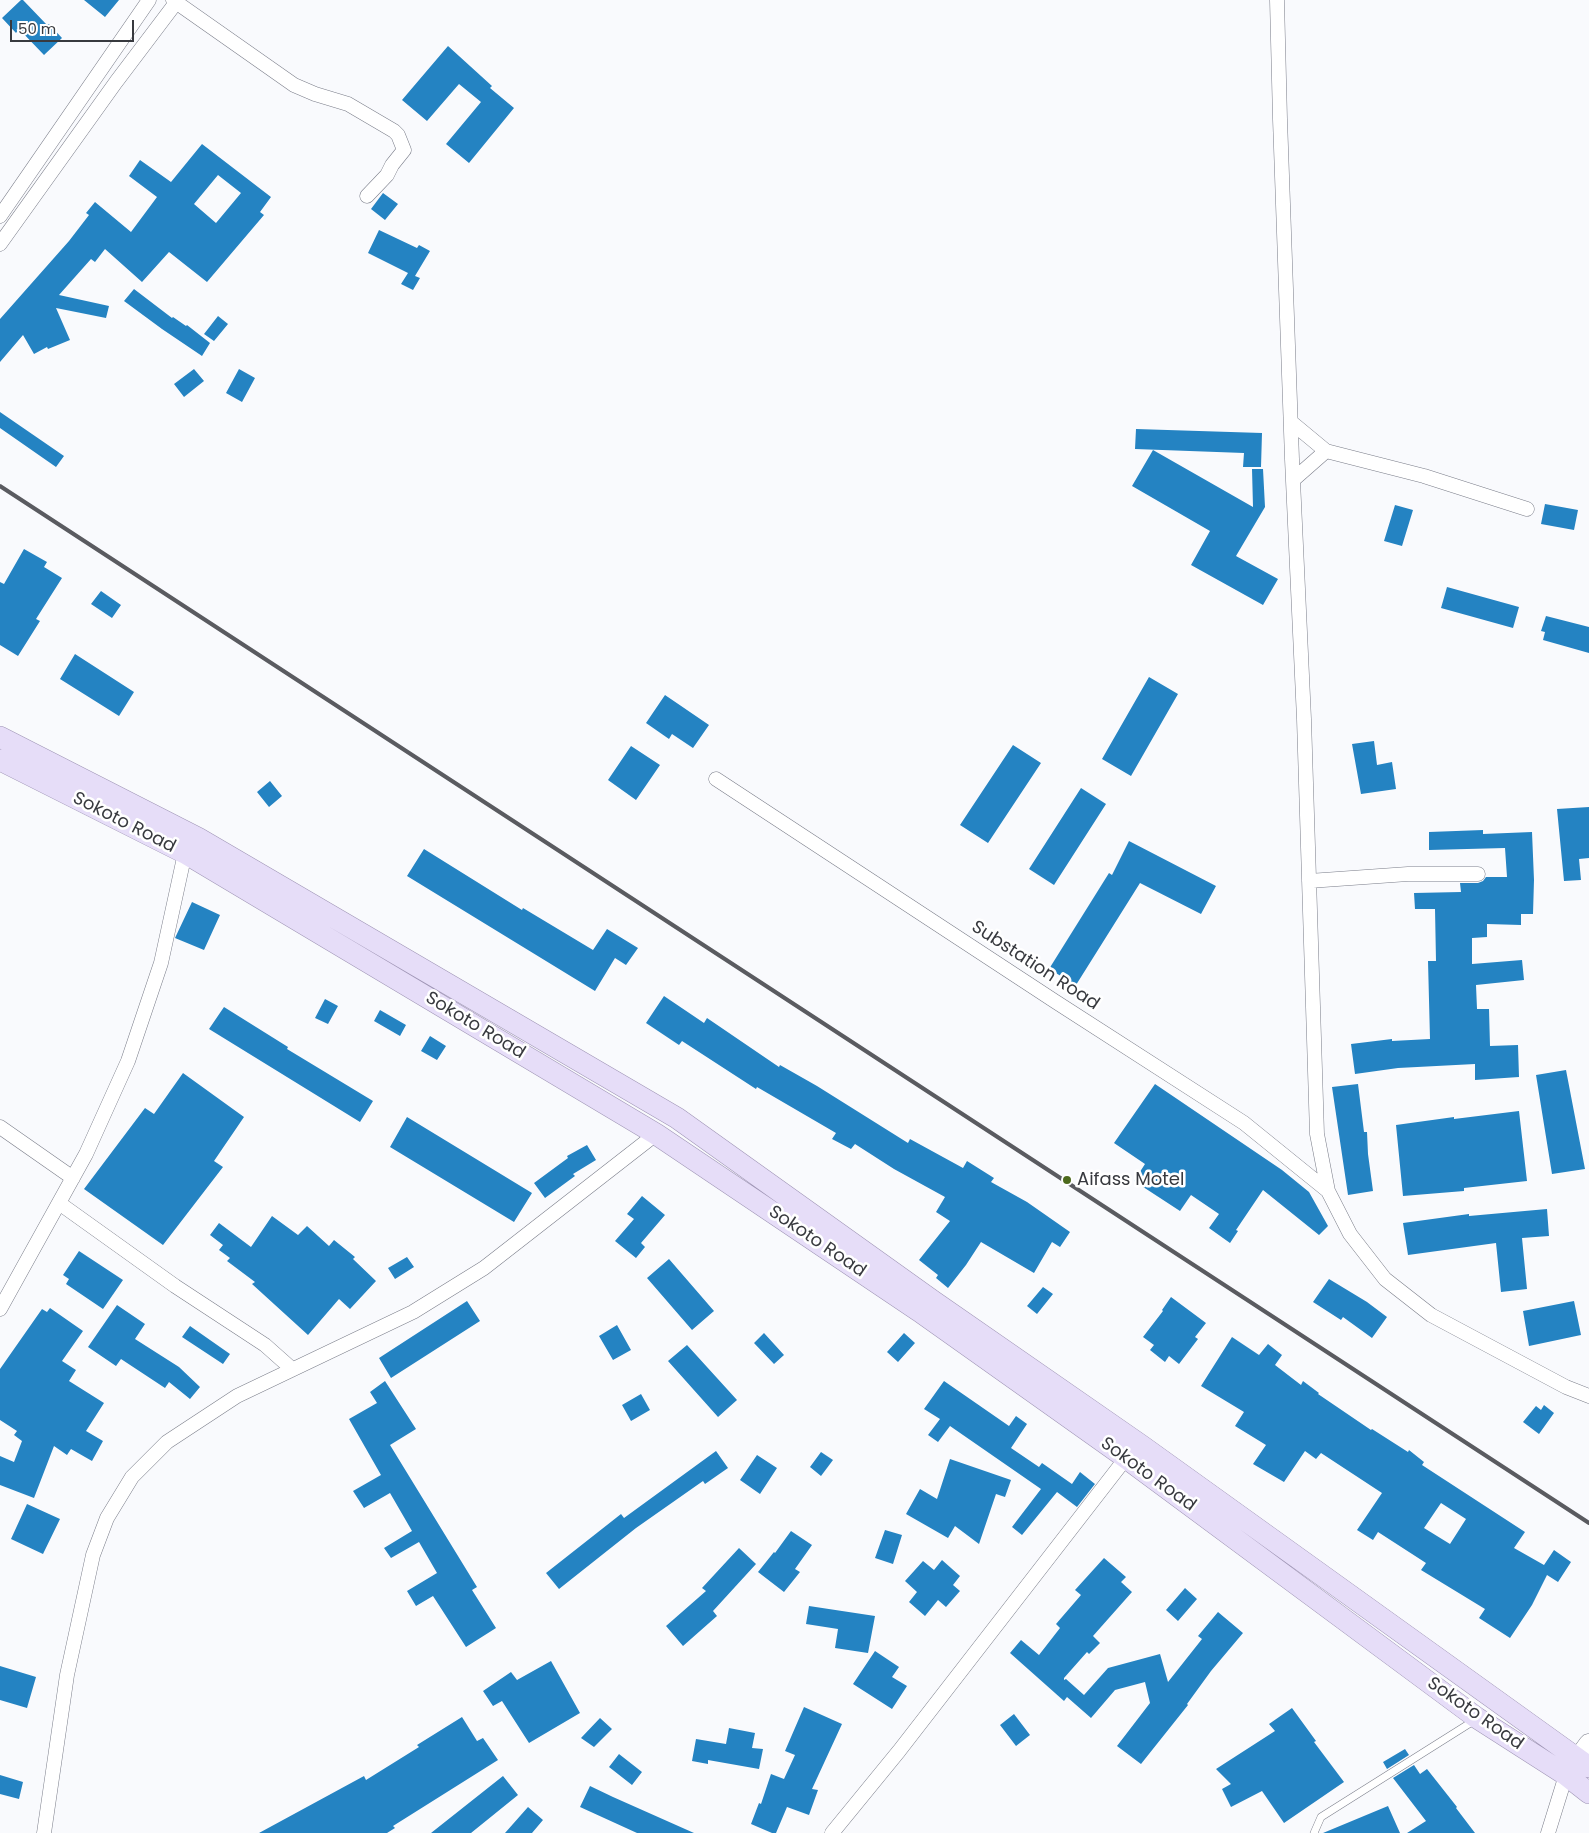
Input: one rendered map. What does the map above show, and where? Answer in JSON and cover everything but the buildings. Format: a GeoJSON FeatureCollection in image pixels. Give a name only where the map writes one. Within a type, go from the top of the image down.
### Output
{"type":"FeatureCollection","features":[{"type":"Feature","properties":{"kind":"main road","name":"Sokoto Road"},"geometry":{"type":"LineString","coordinates":[[0,737],[198,838],[677,1118],[933,1302],[1142,1446],[1580,1761],[1589,1793]]}},
{"type":"Feature","properties":{"kind":"main road","name":"Sokoto Road"},"geometry":{"type":"LineString","coordinates":[[0,760],[185,853],[656,1134],[919,1311],[1126,1458],[1477,1718],[1580,1761]]}},
{"type":"Feature","properties":{"kind":"main road"},"geometry":{"type":"LineString","coordinates":[[1346,1621],[1360,1602]]}},
{"type":"Feature","properties":{"kind":"street"},"geometry":{"type":"LineString","coordinates":[[0,216],[149,0]]}},
{"type":"Feature","properties":{"kind":"street"},"geometry":{"type":"LineString","coordinates":[[1277,0],[1293,480],[1304,719],[1316,1134],[1328,1191],[1350,1234],[1385,1279],[1431,1315],[1566,1387],[1589,1396]]}},
{"type":"Feature","properties":{"kind":"street"},"geometry":{"type":"LineString","coordinates":[[0,244],[175,1],[294,85],[315,94],[348,104],[386,125],[398,135],[404,150],[387,175],[367,196]]}},
{"type":"Feature","properties":{"kind":"street"},"geometry":{"type":"LineString","coordinates":[[1291,422],[1326,451],[1424,476],[1527,509]]}},
{"type":"Feature","properties":{"kind":"street"},"geometry":{"type":"LineString","coordinates":[[1293,480],[1326,451]]}},
{"type":"Feature","properties":{"kind":"street","name":"Substation Road"},"geometry":{"type":"LineString","coordinates":[[716,779],[1244,1123],[1328,1191]]}},
{"type":"Feature","properties":{"kind":"street"},"geometry":{"type":"LineString","coordinates":[[0,1308],[90,1145],[131,1052],[161,963],[185,853]]}},
{"type":"Feature","properties":{"kind":"street"},"geometry":{"type":"LineString","coordinates":[[1309,881],[1408,874],[1478,874]]}},
{"type":"Feature","properties":{"kind":"street"},"geometry":{"type":"LineString","coordinates":[[0,1127],[73,1178]]}},
{"type":"Feature","properties":{"kind":"street"},"geometry":{"type":"LineString","coordinates":[[44,1833],[67,1675],[93,1555],[107,1518],[132,1477],[167,1442],[237,1396],[413,1312],[484,1268],[656,1134]]}},
{"type":"Feature","properties":{"kind":"street"},"geometry":{"type":"LineString","coordinates":[[59,1203],[175,1286],[265,1345],[292,1369]]}},
{"type":"Feature","properties":{"kind":"street"},"geometry":{"type":"LineString","coordinates":[[832,1833],[905,1743],[1126,1458]]}},
{"type":"Feature","properties":{"kind":"street"},"geometry":{"type":"LineString","coordinates":[[1548,1833],[1580,1761]]}},
{"type":"Feature","properties":{"kind":"lane"},"geometry":{"type":"LineString","coordinates":[[1314,1833],[1321,1816],[1477,1718]]}},
{"type":"Feature","properties":{"kind":"railway"},"geometry":{"type":"LineString","coordinates":[[0,486],[1589,1523]]}},
{"type":"Feature","properties":{"kind":"place","name":"Aifass Motel"},"geometry":{"type":"Point","coordinates":[1067,1180]}}]}
